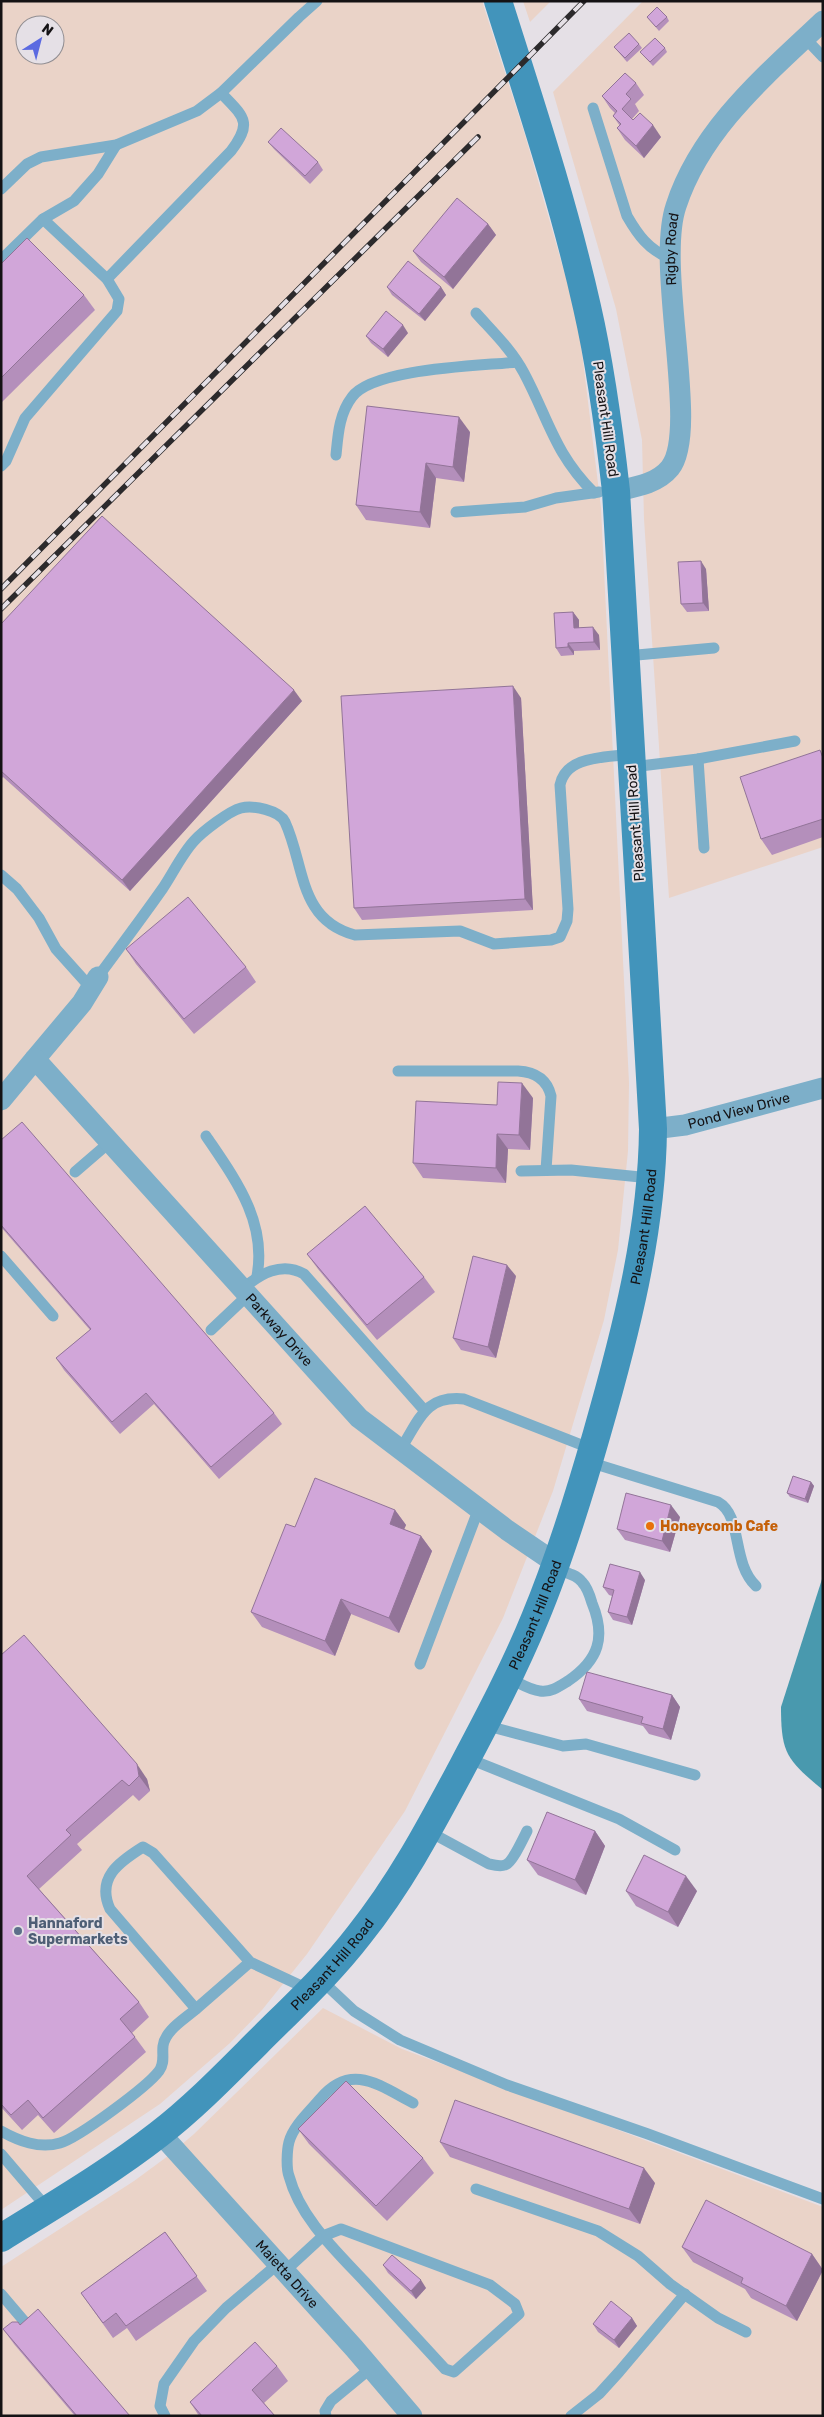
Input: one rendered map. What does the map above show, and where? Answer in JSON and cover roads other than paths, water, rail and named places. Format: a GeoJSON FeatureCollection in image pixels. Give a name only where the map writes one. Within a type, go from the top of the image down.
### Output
{"type":"FeatureCollection","features":[{"type":"Feature","properties":{"kind":"street","name":"Pleasant Hill Road"},"geometry":{"type":"LineString","coordinates":[[1,2238],[48,2209],[160,2133],[208,2091],[315,1984],[357,1938],[402,1878],[508,1678],[556,1566],[590,1456],[619,1349],[637,1265],[650,1178],[653,1129],[626,656],[605,492],[603,392],[587,308],[532,108],[498,1]]}},
{"type":"Feature","properties":{"kind":"street","name":"Rigby Road"},"geometry":{"type":"LineString","coordinates":[[605,492],[655,480],[671,467],[676,459],[679,447],[681,408],[669,258],[675,208],[700,152],[742,101],[823,21]]}},
{"type":"Feature","properties":{"kind":"street"},"geometry":{"type":"LineString","coordinates":[[1,1100],[82,1003],[94,982]]}},
{"type":"Feature","properties":{"kind":"street","name":"Parkway Drive"},"geometry":{"type":"LineString","coordinates":[[35,1059],[249,1287],[359,1418],[556,1566]]}},
{"type":"Feature","properties":{"kind":"street","name":"Pond View Drive"},"geometry":{"type":"LineString","coordinates":[[653,1129],[685,1125],[823,1088]]}},
{"type":"Feature","properties":{"kind":"street","name":"Maietta Drive"},"geometry":{"type":"LineString","coordinates":[[160,2133],[412,2416]]}},
{"type":"Feature","properties":{"kind":"lane"},"geometry":{"type":"LineString","coordinates":[[1,189],[27,164],[41,157],[116,145],[197,111],[221,94],[299,17],[318,1]]}},
{"type":"Feature","properties":{"kind":"lane"},"geometry":{"type":"LineString","coordinates":[[805,38],[823,57]]}},
{"type":"Feature","properties":{"kind":"lane"},"geometry":{"type":"LineString","coordinates":[[107,279],[231,151],[240,139],[246,127],[244,117],[221,94]]}},
{"type":"Feature","properties":{"kind":"lane"},"geometry":{"type":"LineString","coordinates":[[593,108],[627,216],[648,246],[669,258]]}},
{"type":"Feature","properties":{"kind":"lane"},"geometry":{"type":"LineString","coordinates":[[1,260],[43,219],[74,201],[98,174],[116,145]]}},
{"type":"Feature","properties":{"kind":"lane"},"geometry":{"type":"LineString","coordinates":[[1,466],[6,461],[25,418],[118,311],[119,299],[107,279],[43,219]]}},
{"type":"Feature","properties":{"kind":"lane"},"geometry":{"type":"LineString","coordinates":[[476,313],[504,343],[524,373],[562,453],[576,474],[605,492]]}},
{"type":"Feature","properties":{"kind":"lane"},"geometry":{"type":"LineString","coordinates":[[336,455],[343,413],[353,396],[368,383],[435,369],[517,362]]}},
{"type":"Feature","properties":{"kind":"lane"},"geometry":{"type":"LineString","coordinates":[[456,512],[525,507],[556,498],[605,492]]}},
{"type":"Feature","properties":{"kind":"lane"},"geometry":{"type":"LineString","coordinates":[[626,656],[714,648]]}},
{"type":"Feature","properties":{"kind":"lane"},"geometry":{"type":"LineString","coordinates":[[1,875],[17,889],[39,918],[56,949],[94,982],[162,890],[194,840],[222,819],[241,808],[272,810],[284,821],[308,896],[331,926],[355,934],[460,931],[494,944],[552,940],[560,937],[567,921],[568,909],[560,785],[562,776],[575,763],[698,760],[795,741]]}},
{"type":"Feature","properties":{"kind":"lane"},"geometry":{"type":"LineString","coordinates":[[698,760],[704,848]]}},
{"type":"Feature","properties":{"kind":"lane"},"geometry":{"type":"LineString","coordinates":[[398,1071],[518,1071],[528,1072],[539,1077],[549,1086],[551,1096],[546,1170]]}},
{"type":"Feature","properties":{"kind":"lane"},"geometry":{"type":"LineString","coordinates":[[206,1136],[237,1182],[255,1221],[259,1239],[249,1287]]}},
{"type":"Feature","properties":{"kind":"lane"},"geometry":{"type":"LineString","coordinates":[[75,1172],[111,1141]]}},
{"type":"Feature","properties":{"kind":"lane"},"geometry":{"type":"LineString","coordinates":[[521,1171],[571,1170],[650,1178]]}},
{"type":"Feature","properties":{"kind":"lane"},"geometry":{"type":"LineString","coordinates":[[1,1256],[53,1316]]}},
{"type":"Feature","properties":{"kind":"lane"},"geometry":{"type":"LineString","coordinates":[[211,1330],[249,1287],[273,1270],[297,1270],[310,1279],[426,1411]]}},
{"type":"Feature","properties":{"kind":"lane"},"geometry":{"type":"LineString","coordinates":[[400,1450],[426,1411],[438,1400],[448,1398],[464,1399],[590,1456],[726,1506],[734,1527],[746,1576],[756,1586]]}},
{"type":"Feature","properties":{"kind":"lane"},"geometry":{"type":"LineString","coordinates":[[420,1664],[479,1508]]}},
{"type":"Feature","properties":{"kind":"lane"},"geometry":{"type":"LineString","coordinates":[[508,1678],[538,1691],[549,1691],[578,1673],[594,1656],[599,1637],[599,1624],[588,1592],[583,1582],[556,1566]]}},
{"type":"Feature","properties":{"kind":"lane"},"geometry":{"type":"LineString","coordinates":[[484,1725],[564,1746],[586,1744],[696,1775]]}},
{"type":"Feature","properties":{"kind":"lane"},"geometry":{"type":"LineString","coordinates":[[466,1758],[619,1819],[675,1850]]}},
{"type":"Feature","properties":{"kind":"lane"},"geometry":{"type":"LineString","coordinates":[[428,1831],[488,1864],[498,1866],[510,1862],[527,1831]]}},
{"type":"Feature","properties":{"kind":"lane"},"geometry":{"type":"LineString","coordinates":[[196,2009],[110,1909],[105,1898],[105,1889],[111,1873],[122,1860],[143,1847],[153,1853],[250,1962],[315,1984],[400,2040],[507,2085],[673,2143],[823,2199]]}},
{"type":"Feature","properties":{"kind":"lane"},"geometry":{"type":"LineString","coordinates":[[1,2131],[16,2140],[35,2144],[61,2143],[83,2130],[151,2080],[163,2064],[163,2046],[166,2036],[250,1962]]}},
{"type":"Feature","properties":{"kind":"lane"},"geometry":{"type":"LineString","coordinates":[[165,2416],[160,2406],[164,2384],[194,2341],[226,2308],[323,2236],[341,2229],[490,2285],[515,2304],[519,2314],[454,2372],[444,2369],[323,2236],[298,2200],[288,2174],[289,2141],[302,2121],[323,2096],[340,2082],[353,2078],[370,2080],[413,2102]]}},
{"type":"Feature","properties":{"kind":"lane"},"geometry":{"type":"LineString","coordinates":[[1,2154],[48,2209]]}},
{"type":"Feature","properties":{"kind":"lane"},"geometry":{"type":"LineString","coordinates":[[476,2189],[598,2231],[638,2256],[718,2318],[746,2332]]}},
{"type":"Feature","properties":{"kind":"lane"},"geometry":{"type":"LineString","coordinates":[[1,2294],[24,2321]]}},
{"type":"Feature","properties":{"kind":"lane"},"geometry":{"type":"LineString","coordinates":[[571,2416],[599,2394],[685,2294]]}},
{"type":"Feature","properties":{"kind":"lane"},"geometry":{"type":"LineString","coordinates":[[326,2416],[325,2411],[331,2402],[371,2368]]}},
{"type":"Feature","properties":{"kind":"water"},"geometry":{"type":"Polygon","coordinates":[[[823,1576],[823,1790],[801,1771],[789,1755],[782,1736],[781,1707],[823,1576]]]}},
{"type":"Feature","properties":{"kind":"railway"},"geometry":{"type":"LineString","coordinates":[[1,589],[584,1]]}},
{"type":"Feature","properties":{"kind":"railway"},"geometry":{"type":"LineString","coordinates":[[1,609],[478,137]]}},
{"type":"Feature","properties":{"kind":"place","name":"Honeycomb Cafe"},"geometry":{"type":"Point","coordinates":[650,1526]}},
{"type":"Feature","properties":{"kind":"place","name":"Hannaford Supermarkets"},"geometry":{"type":"Point","coordinates":[18,1931]}}]}
